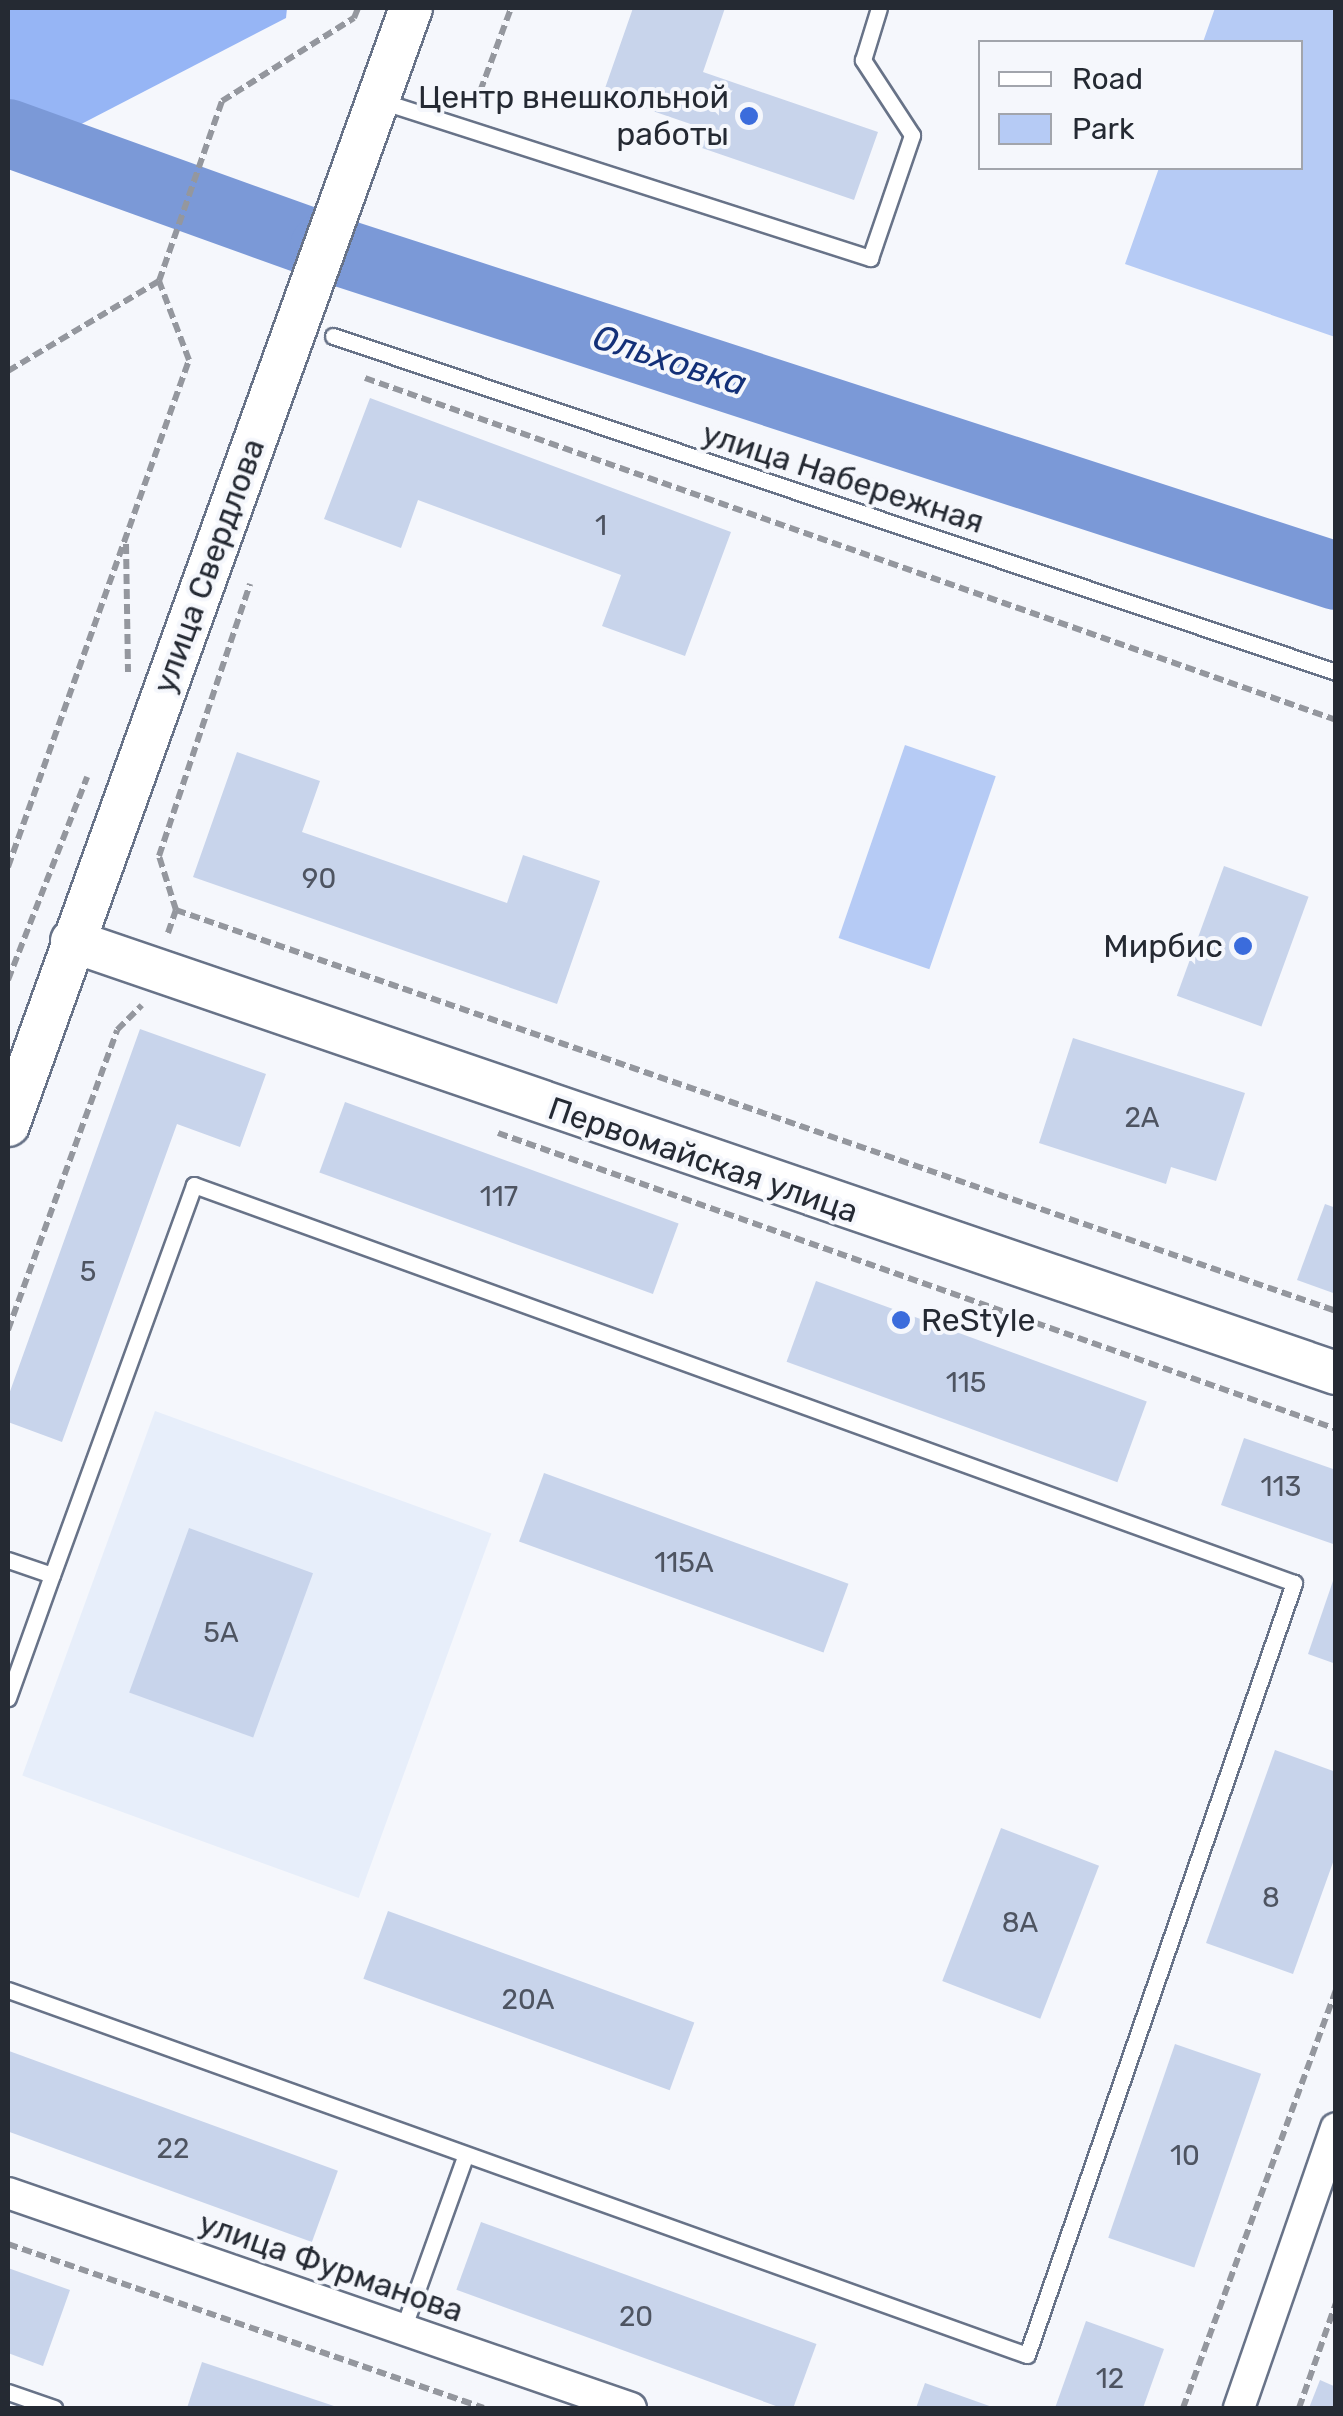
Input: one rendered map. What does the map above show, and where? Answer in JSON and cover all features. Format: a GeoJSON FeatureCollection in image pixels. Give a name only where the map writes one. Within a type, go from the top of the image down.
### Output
{"type":"FeatureCollection","features":[{"type":"Feature","properties":{"kind":"main road","name":"улица Свердлова"},"geometry":{"type":"LineString","coordinates":[[8,1125],[72,941],[315,330],[350,176],[411,8]]}},
{"type":"Feature","properties":{"kind":"main road","name":"Первомайская улица"},"geometry":{"type":"LineString","coordinates":[[72,941],[1336,1373]]}},
{"type":"Feature","properties":{"kind":"street"},"geometry":{"type":"LineString","coordinates":[[1239,2408],[1336,2128]]}},
{"type":"Feature","properties":{"kind":"street","name":"улица Фурманова"},"geometry":{"type":"LineString","coordinates":[[8,2192],[631,2408]]}},
{"type":"Feature","properties":{"kind":"lane"},"geometry":{"type":"LineString","coordinates":[[377,100],[870,258],[912,135],[862,60],[879,8]]}},
{"type":"Feature","properties":{"kind":"lane","name":"улица Набережная"},"geometry":{"type":"LineString","coordinates":[[315,330],[1336,672]]}},
{"type":"Feature","properties":{"kind":"lane"},"geometry":{"type":"LineString","coordinates":[[8,1698],[194,1185],[1294,1583],[1027,2355],[464,2157],[8,1990]]}},
{"type":"Feature","properties":{"kind":"lane"},"geometry":{"type":"LineString","coordinates":[[8,1560],[52,1575]]}},
{"type":"Feature","properties":{"kind":"lane"},"geometry":{"type":"LineString","coordinates":[[403,2329],[464,2157]]}},
{"type":"Feature","properties":{"kind":"lane"},"geometry":{"type":"LineString","coordinates":[[8,2392],[54,2408]]}},
{"type":"Feature","properties":{"kind":"path"},"geometry":{"type":"LineString","coordinates":[[8,867],[189,360],[160,281],[222,102],[354,18],[358,8]]}},
{"type":"Feature","properties":{"kind":"path"},"geometry":{"type":"LineString","coordinates":[[467,129],[511,8]]}},
{"type":"Feature","properties":{"kind":"path"},"geometry":{"type":"LineString","coordinates":[[8,372],[160,281]]}},
{"type":"Feature","properties":{"kind":"path"},"geometry":{"type":"LineString","coordinates":[[361,377],[1336,720]]}},
{"type":"Feature","properties":{"kind":"path"},"geometry":{"type":"LineString","coordinates":[[121,691],[128,674],[126,537]]}},
{"type":"Feature","properties":{"kind":"path"},"geometry":{"type":"LineString","coordinates":[[254,572],[159,856],[176,910],[1336,1310]]}},
{"type":"Feature","properties":{"kind":"path"},"geometry":{"type":"LineString","coordinates":[[8,980],[93,761]]}},
{"type":"Feature","properties":{"kind":"path"},"geometry":{"type":"LineString","coordinates":[[8,1330],[118,1030],[141,1007],[160,1013]]}},
{"type":"Feature","properties":{"kind":"path"},"geometry":{"type":"LineString","coordinates":[[477,1126],[1336,1429]]}},
{"type":"Feature","properties":{"kind":"path"},"geometry":{"type":"LineString","coordinates":[[1183,2408],[1336,1990]]}},
{"type":"Feature","properties":{"kind":"path"},"geometry":{"type":"LineString","coordinates":[[8,2244],[484,2408]]}},
{"type":"Feature","properties":{"kind":"path"},"geometry":{"type":"LineString","coordinates":[[1299,2408],[1336,2303]]}},
{"type":"Feature","properties":{"kind":"shaded area"},"geometry":{"type":"Polygon","coordinates":[[[8,8],[287,8],[286,18],[8,162],[8,8]]]}},
{"type":"Feature","properties":{"kind":"shaded area"},"geometry":{"type":"Polygon","coordinates":[[[155,1411],[491,1533],[359,1898],[22,1776],[155,1411]]]}},
{"type":"Feature","properties":{"kind":"green space"},"geometry":{"type":"Polygon","coordinates":[[[1215,8],[1335,8],[1335,337],[1125,264],[1158,170],[1303,170],[1303,40],[1204,40],[1215,8]]]}},
{"type":"Feature","properties":{"kind":"green space"},"geometry":{"type":"Polygon","coordinates":[[[905,745],[996,776],[929,969],[839,938],[905,745]]]}},
{"type":"Feature","properties":{"kind":"building","name":"Центр внешкольной работы"},"geometry":{"type":"Polygon","coordinates":[[[633,8],[725,8],[703,72],[878,132],[854,200],[702,148],[708,130],[603,94],[633,8]]]}},
{"type":"Feature","properties":{"kind":"building"},"geometry":{"type":"Polygon","coordinates":[[[370,398],[731,532],[685,656],[602,626],[621,575],[418,500],[401,548],[324,519],[370,398]]]}},
{"type":"Feature","properties":{"kind":"building"},"geometry":{"type":"Polygon","coordinates":[[[237,752],[320,781],[302,832],[507,903],[523,855],[600,881],[557,1004],[193,877],[237,752]]]}},
{"type":"Feature","properties":{"kind":"building","name":"Мирбис"},"geometry":{"type":"Polygon","coordinates":[[[1224,866],[1309,897],[1261,1026],[1177,996],[1224,866]]]}},
{"type":"Feature","properties":{"kind":"building"},"geometry":{"type":"Polygon","coordinates":[[[140,1029],[266,1074],[240,1147],[177,1124],[62,1442],[8,1422],[8,1397],[140,1029]]]}},
{"type":"Feature","properties":{"kind":"building"},"geometry":{"type":"Polygon","coordinates":[[[1073,1038],[1245,1093],[1216,1181],[1171,1167],[1166,1184],[1039,1143],[1073,1038]]]}},
{"type":"Feature","properties":{"kind":"building"},"geometry":{"type":"Polygon","coordinates":[[[345,1102],[679,1223],[653,1294],[319,1172],[345,1102]]]}},
{"type":"Feature","properties":{"kind":"building"},"geometry":{"type":"Polygon","coordinates":[[[1325,1204],[1336,1208],[1336,1294],[1297,1280],[1325,1204]]]}},
{"type":"Feature","properties":{"kind":"building"},"geometry":{"type":"Polygon","coordinates":[[[816,1281],[1147,1401],[1117,1482],[787,1362],[816,1281]]]}},
{"type":"Feature","properties":{"kind":"building"},"geometry":{"type":"Polygon","coordinates":[[[1244,1438],[1336,1470],[1336,1545],[1221,1505],[1244,1438]]]}},
{"type":"Feature","properties":{"kind":"building"},"geometry":{"type":"Polygon","coordinates":[[[544,1473],[848,1584],[823,1652],[519,1542],[544,1473]]]}},
{"type":"Feature","properties":{"kind":"building"},"geometry":{"type":"Polygon","coordinates":[[[189,1528],[313,1573],[253,1738],[129,1692],[189,1528]]]}},
{"type":"Feature","properties":{"kind":"building"},"geometry":{"type":"Polygon","coordinates":[[[1336,1575],[1336,1664],[1308,1654],[1336,1575]]]}},
{"type":"Feature","properties":{"kind":"building"},"geometry":{"type":"Polygon","coordinates":[[[1275,1750],[1336,1772],[1336,1854],[1293,1974],[1206,1943],[1275,1750]]]}},
{"type":"Feature","properties":{"kind":"building"},"geometry":{"type":"Polygon","coordinates":[[[1001,1828],[1099,1866],[1040,2019],[942,1981],[1001,1828]]]}},
{"type":"Feature","properties":{"kind":"building"},"geometry":{"type":"Polygon","coordinates":[[[388,1911],[694,2022],[670,2090],[363,1979],[388,1911]]]}},
{"type":"Feature","properties":{"kind":"building"},"geometry":{"type":"Polygon","coordinates":[[[1175,2044],[1261,2074],[1194,2267],[1108,2238],[1175,2044]]]}},
{"type":"Feature","properties":{"kind":"building"},"geometry":{"type":"Polygon","coordinates":[[[9,2051],[338,2171],[312,2242],[8,2132],[9,2051]]]}},
{"type":"Feature","properties":{"kind":"building"},"geometry":{"type":"Polygon","coordinates":[[[481,2222],[816,2344],[793,2408],[782,2408],[456,2290],[481,2222]]]}},
{"type":"Feature","properties":{"kind":"building"},"geometry":{"type":"Polygon","coordinates":[[[8,2268],[70,2290],[43,2366],[8,2353],[8,2268]]]}},
{"type":"Feature","properties":{"kind":"building"},"geometry":{"type":"Polygon","coordinates":[[[1086,2321],[1164,2349],[1143,2408],[1055,2408],[1086,2321]]]}},
{"type":"Feature","properties":{"kind":"building"},"geometry":{"type":"Polygon","coordinates":[[[202,2362],[340,2408],[187,2408],[202,2362]]]}},
{"type":"Feature","properties":{"kind":"building"},"geometry":{"type":"Polygon","coordinates":[[[1320,2380],[1336,2387],[1336,2408],[1309,2408],[1320,2380]]]}},
{"type":"Feature","properties":{"kind":"building"},"geometry":{"type":"Polygon","coordinates":[[[925,2383],[995,2408],[916,2408],[925,2383]]]}},
{"type":"Feature","properties":{"kind":"waterway","name":"Ольховка"},"geometry":{"type":"LineString","coordinates":[[8,133],[324,247],[1336,576]]}},
{"type":"Feature","properties":{"kind":"place","name":"Центр внешкольной работы"},"geometry":{"type":"Point","coordinates":[749,116]}},
{"type":"Feature","properties":{"kind":"place","name":"Мирбис"},"geometry":{"type":"Point","coordinates":[1243,946]}},
{"type":"Feature","properties":{"kind":"place","name":"ReStyle"},"geometry":{"type":"Point","coordinates":[901,1320]}}]}
